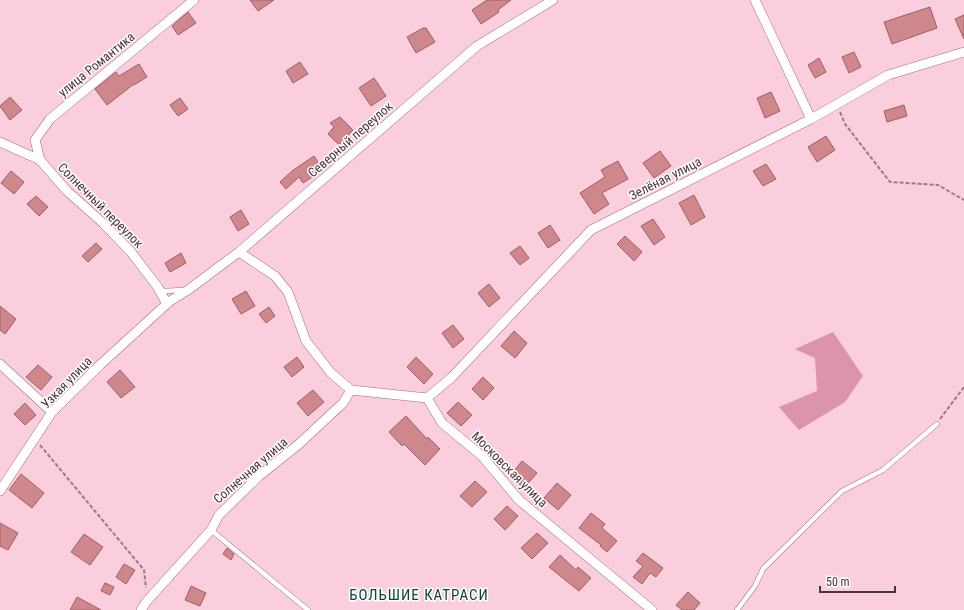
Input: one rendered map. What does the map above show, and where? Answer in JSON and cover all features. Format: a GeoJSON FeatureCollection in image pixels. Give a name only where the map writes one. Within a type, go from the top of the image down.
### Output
{"type":"FeatureCollection","features":[{"type":"Feature","properties":{"kind":"street","name":"улица Романтика"},"geometry":{"type":"LineString","coordinates":[[40,160],[35,140],[50,119],[194,0]]}},
{"type":"Feature","properties":{"kind":"street","name":"Северный переулок"},"geometry":{"type":"LineString","coordinates":[[167,304],[239,252],[477,46],[553,0]]}},
{"type":"Feature","properties":{"kind":"street"},"geometry":{"type":"LineString","coordinates":[[756,0],[811,119]]}},
{"type":"Feature","properties":{"kind":"street","name":"Зелёная улица"},"geometry":{"type":"LineString","coordinates":[[427,398],[452,377],[591,230],[811,119],[888,74],[964,52]]}},
{"type":"Feature","properties":{"kind":"street","name":"Солнечный переулок"},"geometry":{"type":"LineString","coordinates":[[0,142],[40,160],[67,191],[103,223],[131,252],[157,286],[167,304]]}},
{"type":"Feature","properties":{"kind":"street"},"geometry":{"type":"LineString","coordinates":[[239,252],[275,276],[288,292],[306,341],[331,373],[352,390],[427,398]]}},
{"type":"Feature","properties":{"kind":"street","name":"Узкая улица"},"geometry":{"type":"LineString","coordinates":[[1,489],[52,412],[101,364],[167,304]]}},
{"type":"Feature","properties":{"kind":"street"},"geometry":{"type":"LineString","coordinates":[[0,364],[52,412]]}},
{"type":"Feature","properties":{"kind":"street","name":"Солнечная улица"},"geometry":{"type":"LineString","coordinates":[[141,610],[147,601],[211,530],[219,515],[259,476],[299,444],[343,403],[352,390]]}},
{"type":"Feature","properties":{"kind":"street","name":"Московская улица"},"geometry":{"type":"LineString","coordinates":[[427,398],[442,423],[482,456],[519,500],[652,610]]}},
{"type":"Feature","properties":{"kind":"lane"},"geometry":{"type":"LineString","coordinates":[[157,286],[164,291],[188,290]]}},
{"type":"Feature","properties":{"kind":"lane"},"geometry":{"type":"LineString","coordinates":[[737,610],[755,586],[763,569],[842,491],[883,470],[937,424]]}},
{"type":"Feature","properties":{"kind":"lane"},"geometry":{"type":"LineString","coordinates":[[211,530],[308,610]]}},
{"type":"Feature","properties":{"kind":"path"},"geometry":{"type":"LineString","coordinates":[[837,104],[845,124],[890,182],[938,185],[964,200]]}},
{"type":"Feature","properties":{"kind":"path"},"geometry":{"type":"LineString","coordinates":[[937,424],[964,387]]}},
{"type":"Feature","properties":{"kind":"path"},"geometry":{"type":"LineString","coordinates":[[35,439],[144,570],[147,601]]}},
{"type":"Feature","properties":{"kind":"shaded area"},"geometry":{"type":"Polygon","coordinates":[[[833,332],[863,376],[845,402],[799,430],[779,407],[817,391],[815,358],[795,349],[833,332]]]}},
{"type":"Feature","properties":{"kind":"building"},"geometry":{"type":"Polygon","coordinates":[[[250,0],[274,0],[258,11],[250,0]]]}},
{"type":"Feature","properties":{"kind":"building"},"geometry":{"type":"Polygon","coordinates":[[[487,0],[511,0],[498,10],[499,12],[481,24],[472,10],[487,0]]]}},
{"type":"Feature","properties":{"kind":"building"},"geometry":{"type":"Polygon","coordinates":[[[930,7],[937,28],[892,44],[884,22],[930,7]]]}},
{"type":"Feature","properties":{"kind":"building"},"geometry":{"type":"Polygon","coordinates":[[[188,12],[196,23],[178,35],[172,26],[188,12]]]}},
{"type":"Feature","properties":{"kind":"building"},"geometry":{"type":"Polygon","coordinates":[[[964,15],[964,39],[955,19],[964,15]]]}},
{"type":"Feature","properties":{"kind":"building"},"geometry":{"type":"Polygon","coordinates":[[[423,28],[426,28],[435,42],[416,53],[407,37],[423,28]]]}},
{"type":"Feature","properties":{"kind":"building"},"geometry":{"type":"Polygon","coordinates":[[[854,52],[861,67],[849,73],[842,57],[854,52]]]}},
{"type":"Feature","properties":{"kind":"building"},"geometry":{"type":"Polygon","coordinates":[[[819,58],[826,72],[815,78],[808,65],[819,58]]]}},
{"type":"Feature","properties":{"kind":"building"},"geometry":{"type":"Polygon","coordinates":[[[300,62],[308,74],[293,83],[286,71],[300,62]]]}},
{"type":"Feature","properties":{"kind":"building"},"geometry":{"type":"Polygon","coordinates":[[[139,64],[147,77],[134,84],[107,105],[95,89],[116,72],[119,76],[139,64]]]}},
{"type":"Feature","properties":{"kind":"building"},"geometry":{"type":"Polygon","coordinates":[[[374,78],[386,96],[371,106],[359,88],[374,78]]]}},
{"type":"Feature","properties":{"kind":"building"},"geometry":{"type":"Polygon","coordinates":[[[771,92],[780,111],[765,118],[757,98],[771,92]]]}},
{"type":"Feature","properties":{"kind":"building"},"geometry":{"type":"Polygon","coordinates":[[[10,97],[22,110],[10,120],[0,106],[10,97]]]}},
{"type":"Feature","properties":{"kind":"building"},"geometry":{"type":"Polygon","coordinates":[[[180,98],[188,109],[178,116],[170,105],[180,98]]]}},
{"type":"Feature","properties":{"kind":"building"},"geometry":{"type":"Polygon","coordinates":[[[904,105],[907,116],[887,122],[884,111],[904,105]]]}},
{"type":"Feature","properties":{"kind":"building"},"geometry":{"type":"Polygon","coordinates":[[[340,117],[353,130],[339,145],[328,134],[334,127],[330,123],[340,117]]]}},
{"type":"Feature","properties":{"kind":"building"},"geometry":{"type":"Polygon","coordinates":[[[826,136],[835,150],[817,162],[808,147],[826,136]]]}},
{"type":"Feature","properties":{"kind":"building"},"geometry":{"type":"Polygon","coordinates":[[[660,151],[671,166],[654,178],[643,163],[660,151]]]}},
{"type":"Feature","properties":{"kind":"building"},"geometry":{"type":"Polygon","coordinates":[[[314,156],[323,170],[303,183],[299,177],[286,189],[280,182],[292,171],[314,156]]]}},
{"type":"Feature","properties":{"kind":"building"},"geometry":{"type":"Polygon","coordinates":[[[618,161],[628,179],[602,193],[609,204],[594,214],[580,193],[605,177],[601,170],[618,161]]]}},
{"type":"Feature","properties":{"kind":"building"},"geometry":{"type":"Polygon","coordinates":[[[766,164],[776,179],[763,186],[753,171],[766,164]]]}},
{"type":"Feature","properties":{"kind":"building"},"geometry":{"type":"Polygon","coordinates":[[[11,171],[24,182],[14,194],[1,183],[11,171]]]}},
{"type":"Feature","properties":{"kind":"building"},"geometry":{"type":"Polygon","coordinates":[[[694,195],[705,217],[691,225],[679,203],[694,195]]]}},
{"type":"Feature","properties":{"kind":"building"},"geometry":{"type":"Polygon","coordinates":[[[36,196],[48,207],[39,216],[27,204],[36,196]]]}},
{"type":"Feature","properties":{"kind":"building"},"geometry":{"type":"Polygon","coordinates":[[[241,210],[249,224],[238,231],[230,217],[241,210]]]}},
{"type":"Feature","properties":{"kind":"building"},"geometry":{"type":"Polygon","coordinates":[[[653,219],[665,237],[654,245],[641,226],[653,219]]]}},
{"type":"Feature","properties":{"kind":"building"},"geometry":{"type":"Polygon","coordinates":[[[550,225],[560,240],[548,248],[538,233],[550,225]]]}},
{"type":"Feature","properties":{"kind":"building"},"geometry":{"type":"Polygon","coordinates":[[[625,236],[642,252],[634,261],[617,244],[625,236]]]}},
{"type":"Feature","properties":{"kind":"building"},"geometry":{"type":"Polygon","coordinates":[[[96,243],[102,249],[88,262],[82,256],[96,243]]]}},
{"type":"Feature","properties":{"kind":"building"},"geometry":{"type":"Polygon","coordinates":[[[520,246],[529,258],[520,265],[510,253],[520,246]]]}},
{"type":"Feature","properties":{"kind":"building"},"geometry":{"type":"Polygon","coordinates":[[[181,253],[186,263],[170,272],[165,263],[181,253]]]}},
{"type":"Feature","properties":{"kind":"building"},"geometry":{"type":"Polygon","coordinates":[[[489,284],[500,298],[489,307],[478,293],[489,284]]]}},
{"type":"Feature","properties":{"kind":"building"},"geometry":{"type":"Polygon","coordinates":[[[246,291],[255,306],[241,314],[232,299],[246,291]]]}},
{"type":"Feature","properties":{"kind":"building"},"geometry":{"type":"Polygon","coordinates":[[[0,306],[16,319],[5,334],[0,330],[0,306]]]}},
{"type":"Feature","properties":{"kind":"building"},"geometry":{"type":"Polygon","coordinates":[[[269,307],[275,316],[266,323],[259,314],[269,307]]]}},
{"type":"Feature","properties":{"kind":"building"},"geometry":{"type":"Polygon","coordinates":[[[453,325],[464,339],[453,348],[442,333],[453,325]]]}},
{"type":"Feature","properties":{"kind":"building"},"geometry":{"type":"Polygon","coordinates":[[[514,331],[527,343],[515,358],[501,346],[514,331]]]}},
{"type":"Feature","properties":{"kind":"building"},"geometry":{"type":"Polygon","coordinates":[[[297,357],[304,367],[292,377],[284,367],[297,357]]]}},
{"type":"Feature","properties":{"kind":"building"},"geometry":{"type":"Polygon","coordinates":[[[416,357],[433,374],[424,384],[407,367],[416,357]]]}},
{"type":"Feature","properties":{"kind":"building"},"geometry":{"type":"Polygon","coordinates":[[[38,365],[52,377],[41,390],[26,377],[38,365]]]}},
{"type":"Feature","properties":{"kind":"building"},"geometry":{"type":"Polygon","coordinates":[[[120,370],[135,387],[121,398],[107,382],[120,370]]]}},
{"type":"Feature","properties":{"kind":"building"},"geometry":{"type":"Polygon","coordinates":[[[483,377],[494,388],[483,400],[472,389],[483,377]]]}},
{"type":"Feature","properties":{"kind":"building"},"geometry":{"type":"Polygon","coordinates":[[[313,390],[324,402],[308,416],[297,403],[313,390]]]}},
{"type":"Feature","properties":{"kind":"building"},"geometry":{"type":"Polygon","coordinates":[[[458,402],[472,415],[461,426],[447,413],[458,402]]]}},
{"type":"Feature","properties":{"kind":"building"},"geometry":{"type":"Polygon","coordinates":[[[25,403],[36,415],[25,425],[14,414],[25,403]]]}},
{"type":"Feature","properties":{"kind":"building"},"geometry":{"type":"Polygon","coordinates":[[[406,416],[427,439],[428,437],[440,449],[425,465],[404,444],[402,446],[389,432],[406,416]]]}},
{"type":"Feature","properties":{"kind":"building"},"geometry":{"type":"Polygon","coordinates":[[[522,461],[537,473],[524,488],[510,476],[522,461]]]}},
{"type":"Feature","properties":{"kind":"building"},"geometry":{"type":"Polygon","coordinates":[[[21,474],[44,493],[32,508],[9,490],[21,474]]]}},
{"type":"Feature","properties":{"kind":"building"},"geometry":{"type":"Polygon","coordinates":[[[475,481],[487,492],[472,507],[460,496],[475,481]]]}},
{"type":"Feature","properties":{"kind":"building"},"geometry":{"type":"Polygon","coordinates":[[[557,483],[571,495],[558,510],[544,498],[557,483]]]}},
{"type":"Feature","properties":{"kind":"building"},"geometry":{"type":"Polygon","coordinates":[[[507,506],[518,516],[505,530],[494,519],[507,506]]]}},
{"type":"Feature","properties":{"kind":"building"},"geometry":{"type":"Polygon","coordinates":[[[591,513],[605,524],[602,528],[617,541],[607,552],[600,546],[601,545],[579,528],[591,513]]]}},
{"type":"Feature","properties":{"kind":"building"},"geometry":{"type":"Polygon","coordinates":[[[0,523],[18,533],[8,550],[0,546],[0,523]]]}},
{"type":"Feature","properties":{"kind":"building"},"geometry":{"type":"Polygon","coordinates":[[[537,533],[548,543],[532,559],[521,548],[537,533]]]}},
{"type":"Feature","properties":{"kind":"building"},"geometry":{"type":"Polygon","coordinates":[[[84,534],[103,547],[90,565],[71,552],[84,534]]]}},
{"type":"Feature","properties":{"kind":"building"},"geometry":{"type":"Polygon","coordinates":[[[227,548],[234,554],[231,560],[223,554],[227,548]]]}},
{"type":"Feature","properties":{"kind":"building"},"geometry":{"type":"Polygon","coordinates":[[[643,553],[663,568],[656,577],[650,573],[642,584],[633,577],[643,566],[636,561],[643,553]]]}},
{"type":"Feature","properties":{"kind":"building"},"geometry":{"type":"Polygon","coordinates":[[[560,555],[576,570],[578,567],[591,578],[579,591],[549,567],[560,555]]]}},
{"type":"Feature","properties":{"kind":"building"},"geometry":{"type":"Polygon","coordinates":[[[124,564],[135,570],[126,584],[116,577],[124,564]]]}},
{"type":"Feature","properties":{"kind":"building"},"geometry":{"type":"Polygon","coordinates":[[[105,583],[114,587],[110,595],[101,591],[105,583]]]}},
{"type":"Feature","properties":{"kind":"building"},"geometry":{"type":"Polygon","coordinates":[[[191,586],[206,593],[200,606],[185,600],[191,586]]]}},
{"type":"Feature","properties":{"kind":"building"},"geometry":{"type":"Polygon","coordinates":[[[688,592],[700,603],[694,610],[682,610],[676,605],[688,592]]]}},
{"type":"Feature","properties":{"kind":"building"},"geometry":{"type":"Polygon","coordinates":[[[77,597],[101,610],[70,610],[77,597]]]}},
{"type":"Feature","properties":{"kind":"district","name":"БОЛЬШИЕ КАТРАСИ"},"geometry":{"type":"Point","coordinates":[419,595]}}]}
